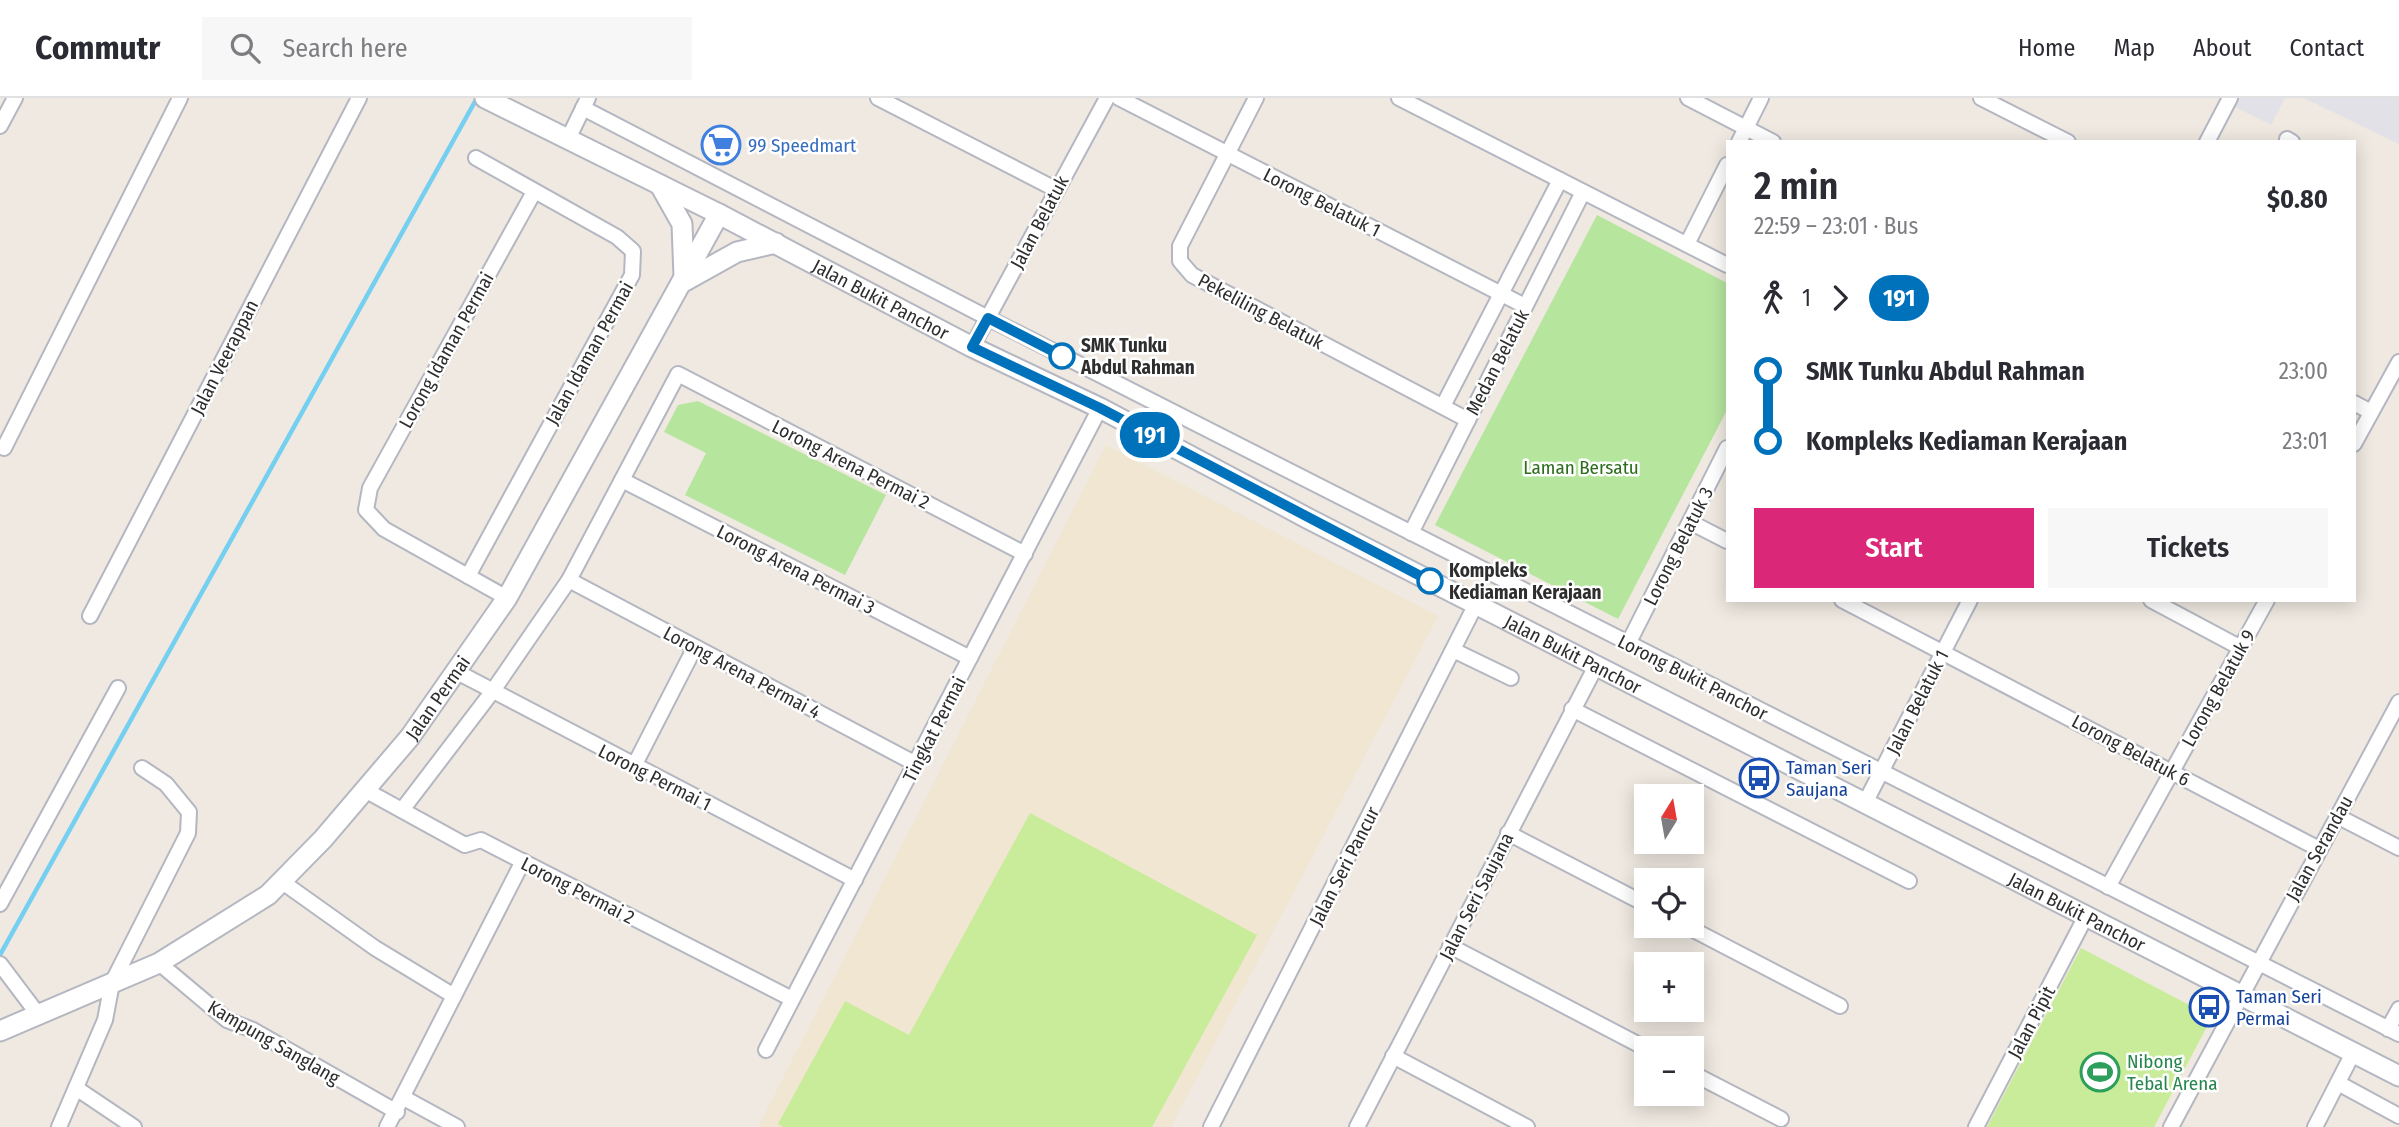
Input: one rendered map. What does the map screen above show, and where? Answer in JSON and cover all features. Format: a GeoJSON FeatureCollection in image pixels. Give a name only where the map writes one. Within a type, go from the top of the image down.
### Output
{"type":"FeatureCollection","features":[{"type":"Feature","properties":{"kind":"main road","name":"Jalan Bukit Panchor"},"geometry":{"type":"LineString","coordinates":[[491,101],[776,243],[972,347],[1100,408],[1596,666],[2399,1076]]}},
{"type":"Feature","properties":{"kind":"main road"},"geometry":{"type":"LineString","coordinates":[[660,185],[682,224],[684,282],[737,252],[776,243]]}},
{"type":"Feature","properties":{"kind":"main road","name":"Jalan Permai"},"geometry":{"type":"LineString","coordinates":[[0,1031],[159,963],[268,895],[365,790],[410,737],[507,598],[684,282],[719,214]]}},
{"type":"Feature","properties":{"kind":"street"},"geometry":{"type":"LineString","coordinates":[[0,126],[15,98]]}},
{"type":"Feature","properties":{"kind":"street"},"geometry":{"type":"LineString","coordinates":[[4,448],[180,98]]}},
{"type":"Feature","properties":{"kind":"street","name":"Jalan Veerappan"},"geometry":{"type":"LineString","coordinates":[[90,615],[359,98]]}},
{"type":"Feature","properties":{"kind":"street"},"geometry":{"type":"LineString","coordinates":[[878,98],[1057,190]]}},
{"type":"Feature","properties":{"kind":"street","name":"Jalan Belatuk"},"geometry":{"type":"LineString","coordinates":[[972,347],[1107,98]]}},
{"type":"Feature","properties":{"kind":"street","name":"Lorong Belatuk 1"},"geometry":{"type":"LineString","coordinates":[[1119,98],[1525,306]]}},
{"type":"Feature","properties":{"kind":"street","name":"Pekeliling Belatuk"},"geometry":{"type":"LineString","coordinates":[[1256,98],[1180,246],[1180,261],[1192,275],[1468,419]]}},
{"type":"Feature","properties":{"kind":"street"},"geometry":{"type":"LineString","coordinates":[[1399,98],[1726,264]]}},
{"type":"Feature","properties":{"kind":"street"},"geometry":{"type":"LineString","coordinates":[[1688,98],[1769,140]]}},
{"type":"Feature","properties":{"kind":"street"},"geometry":{"type":"LineString","coordinates":[[1740,140],[1761,98]]}},
{"type":"Feature","properties":{"kind":"street"},"geometry":{"type":"LineString","coordinates":[[1981,98],[2064,140]]}},
{"type":"Feature","properties":{"kind":"street"},"geometry":{"type":"LineString","coordinates":[[2208,140],[2230,99]]}},
{"type":"Feature","properties":{"kind":"street"},"geometry":{"type":"LineString","coordinates":[[567,141],[586,103]]}},
{"type":"Feature","properties":{"kind":"street","name":"Jalan Bukit Panchor"},"geometry":{"type":"LineString","coordinates":[[586,103],[988,318]]}},
{"type":"Feature","properties":{"kind":"street","name":"Jalan Idaman Permai"},"geometry":{"type":"LineString","coordinates":[[468,576],[632,275],[633,251],[618,237],[476,158]]}},
{"type":"Feature","properties":{"kind":"street"},"geometry":{"type":"LineString","coordinates":[[1686,244],[1726,167]]}},
{"type":"Feature","properties":{"kind":"street","name":"Medan Belatuk"},"geometry":{"type":"LineString","coordinates":[[1443,406],[1560,180]]}},
{"type":"Feature","properties":{"kind":"street","name":"Lorong Idaman Permai"},"geometry":{"type":"LineString","coordinates":[[468,576],[384,529],[366,510],[370,488],[534,192]]}},
{"type":"Feature","properties":{"kind":"street","name":"Medan Belatuk"},"geometry":{"type":"LineString","coordinates":[[1411,533],[1583,192]]}},
{"type":"Feature","properties":{"kind":"street","name":"Lorong Bukit Panchor"},"geometry":{"type":"LineString","coordinates":[[988,318],[2394,1032]]}},
{"type":"Feature","properties":{"kind":"street"},"geometry":{"type":"LineString","coordinates":[[2356,440],[2399,362]]}},
{"type":"Feature","properties":{"kind":"street","name":"Lorong Arena Permai 2"},"geometry":{"type":"LineString","coordinates":[[622,480],[678,374],[1024,554]]}},
{"type":"Feature","properties":{"kind":"street"},"geometry":{"type":"LineString","coordinates":[[2356,404],[2371,412]]}},
{"type":"Feature","properties":{"kind":"street","name":"Tingkat Permai"},"geometry":{"type":"LineString","coordinates":[[766,1049],[1100,408]]}},
{"type":"Feature","properties":{"kind":"street","name":"Lorong Belatuk 3"},"geometry":{"type":"LineString","coordinates":[[1628,644],[1726,450]]}},
{"type":"Feature","properties":{"kind":"street"},"geometry":{"type":"LineString","coordinates":[[402,810],[492,692],[569,580],[622,480]]}},
{"type":"Feature","properties":{"kind":"street","name":"Lorong Arena Permai 3"},"geometry":{"type":"LineString","coordinates":[[622,480],[970,658]]}},
{"type":"Feature","properties":{"kind":"street"},"geometry":{"type":"LineString","coordinates":[[1690,522],[1726,540]]}},
{"type":"Feature","properties":{"kind":"street"},"geometry":{"type":"LineString","coordinates":[[468,576],[507,598]]}},
{"type":"Feature","properties":{"kind":"street","name":"Lorong Arena Permai 4"},"geometry":{"type":"LineString","coordinates":[[569,580],[916,764]]}},
{"type":"Feature","properties":{"kind":"street","name":"Lorong Belatuk 6"},"geometry":{"type":"LineString","coordinates":[[1846,602],[2319,849]]}},
{"type":"Feature","properties":{"kind":"street","name":"Jalan Belatuk 1"},"geometry":{"type":"LineString","coordinates":[[1865,803],[1969,602]]}},
{"type":"Feature","properties":{"kind":"street"},"geometry":{"type":"LineString","coordinates":[[2155,602],[2241,648]]}},
{"type":"Feature","properties":{"kind":"street","name":"Lorong Belatuk 9"},"geometry":{"type":"LineString","coordinates":[[2108,887],[2266,602]]}},
{"type":"Feature","properties":{"kind":"street","name":"Jalan Seri Pancur"},"geometry":{"type":"LineString","coordinates":[[1211,1127],[1476,604]]}},
{"type":"Feature","properties":{"kind":"street"},"geometry":{"type":"LineString","coordinates":[[634,766],[695,647]]}},
{"type":"Feature","properties":{"kind":"street"},"geometry":{"type":"LineString","coordinates":[[1453,650],[1511,678]]}},
{"type":"Feature","properties":{"kind":"street","name":"Jalan Seri Saujana"},"geometry":{"type":"LineString","coordinates":[[1357,1127],[1596,666]]}},
{"type":"Feature","properties":{"kind":"street","name":"Lorong Permai 1"},"geometry":{"type":"LineString","coordinates":[[457,672],[855,880]]}},
{"type":"Feature","properties":{"kind":"street"},"geometry":{"type":"LineString","coordinates":[[0,904],[118,688]]}},
{"type":"Feature","properties":{"kind":"street","name":"Jalan Serandau"},"geometry":{"type":"LineString","coordinates":[[2171,1127],[2257,962],[2399,702]]}},
{"type":"Feature","properties":{"kind":"street"},"geometry":{"type":"LineString","coordinates":[[1572,709],[1909,881]]}},
{"type":"Feature","properties":{"kind":"street"},"geometry":{"type":"LineString","coordinates":[[59,1127],[82,1067],[105,1020],[112,983],[188,833],[189,812],[166,784],[142,768]]}},
{"type":"Feature","properties":{"kind":"street","name":"Lorong Permai 2"},"geometry":{"type":"LineString","coordinates":[[365,790],[466,845],[481,840],[792,999]]}},
{"type":"Feature","properties":{"kind":"street"},"geometry":{"type":"LineString","coordinates":[[2337,816],[2399,848]]}},
{"type":"Feature","properties":{"kind":"street"},"geometry":{"type":"LineString","coordinates":[[1508,833],[1634,898]]}},
{"type":"Feature","properties":{"kind":"street"},"geometry":{"type":"LineString","coordinates":[[387,1127],[523,862]]}},
{"type":"Feature","properties":{"kind":"street"},"geometry":{"type":"LineString","coordinates":[[281,881],[375,948],[454,996]]}},
{"type":"Feature","properties":{"kind":"street","name":"Jalan Pipit"},"geometry":{"type":"LineString","coordinates":[[1976,1127],[2086,916]]}},
{"type":"Feature","properties":{"kind":"street"},"geometry":{"type":"LineString","coordinates":[[1704,935],[1840,1006]]}},
{"type":"Feature","properties":{"kind":"street"},"geometry":{"type":"LineString","coordinates":[[1450,946],[1634,1042]]}},
{"type":"Feature","properties":{"kind":"street","name":"Kampung Sanglang"},"geometry":{"type":"LineString","coordinates":[[159,963],[227,1020],[253,1030],[397,1111]]}},
{"type":"Feature","properties":{"kind":"street"},"geometry":{"type":"LineString","coordinates":[[2,966],[37,1013]]}},
{"type":"Feature","properties":{"kind":"street"},"geometry":{"type":"LineString","coordinates":[[2394,1032],[2399,1009]]}},
{"type":"Feature","properties":{"kind":"street"},"geometry":{"type":"LineString","coordinates":[[2315,1127],[2353,1053]]}},
{"type":"Feature","properties":{"kind":"street"},"geometry":{"type":"LineString","coordinates":[[1393,1056],[1527,1127]]}},
{"type":"Feature","properties":{"kind":"street"},"geometry":{"type":"LineString","coordinates":[[1704,1079],[1781,1119]]}},
{"type":"Feature","properties":{"kind":"street"},"geometry":{"type":"LineString","coordinates":[[2338,1083],[2399,1116]]}},
{"type":"Feature","properties":{"kind":"street"},"geometry":{"type":"LineString","coordinates":[[76,1088],[134,1127]]}},
{"type":"Feature","properties":{"kind":"street"},"geometry":{"type":"LineString","coordinates":[[404,1098],[457,1127]]}},
{"type":"Feature","properties":{"kind":"shaded area"},"geometry":{"type":"Polygon","coordinates":[[[2217,98],[2285,98],[2271,125],[2217,98]]]}},
{"type":"Feature","properties":{"kind":"shaded area"},"geometry":{"type":"Polygon","coordinates":[[[2304,98],[2399,98],[2399,144],[2304,98]]]}},
{"type":"Feature","properties":{"kind":"shaded area"},"geometry":{"type":"Polygon","coordinates":[[[1106,445],[1438,616],[1171,1127],[758,1127],[1106,445]]]}},
{"type":"Feature","properties":{"kind":"green space","name":"Laman Bersatu"},"geometry":{"type":"Polygon","coordinates":[[[1597,215],[1726,282],[1726,412],[1618,619],[1435,525],[1597,215]]]}},
{"type":"Feature","properties":{"kind":"green space"},"geometry":{"type":"Polygon","coordinates":[[[698,401],[886,495],[845,575],[685,495],[706,453],[664,432],[678,405],[698,401]]]}},
{"type":"Feature","properties":{"kind":"green space"},"geometry":{"type":"Polygon","coordinates":[[[1030,813],[1257,935],[1152,1127],[783,1127],[778,1124],[845,1001],[909,1035],[1030,813]]]}},
{"type":"Feature","properties":{"kind":"green space","name":"Nibong Tebal Arena"},"geometry":{"type":"Polygon","coordinates":[[[2081,948],[2212,1017],[2154,1127],[1987,1127],[2081,948]]]}},
{"type":"Feature","properties":{"kind":"waterway"},"geometry":{"type":"LineString","coordinates":[[0,955],[477,98]]}},
{"type":"Feature","properties":{"kind":"bus line","name":"191"},"geometry":{"type":"LineString","coordinates":[[1062,356],[988,318],[972,347],[1100,408],[1430,581]]}},
{"type":"Feature","properties":{"kind":"place","name":"99 Speedmart"},"geometry":{"type":"Point","coordinates":[721,145]}},
{"type":"Feature","properties":{"kind":"place","name":"SMK Tunku Abdul Rahman"},"geometry":{"type":"Point","coordinates":[1062,356]}},
{"type":"Feature","properties":{"kind":"place","name":"Kompleks Kediaman Kerajaan"},"geometry":{"type":"Point","coordinates":[1430,581]}},
{"type":"Feature","properties":{"kind":"place","name":"Taman Seri Saujana"},"geometry":{"type":"Point","coordinates":[1759,778]}},
{"type":"Feature","properties":{"kind":"place","name":"Taman Seri Permai"},"geometry":{"type":"Point","coordinates":[2209,1007]}},
{"type":"Feature","properties":{"kind":"place","name":"Nibong Tebal Arena"},"geometry":{"type":"Point","coordinates":[2100,1072]}}]}
